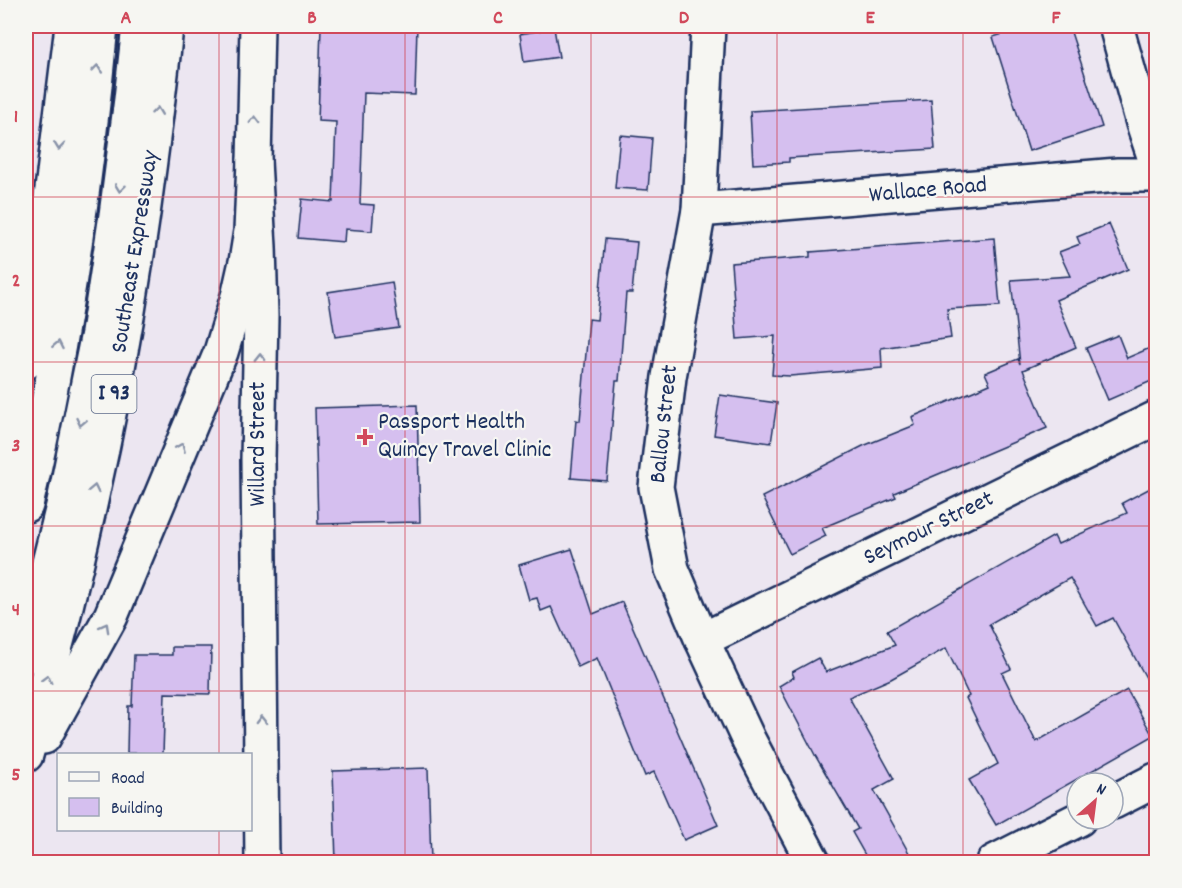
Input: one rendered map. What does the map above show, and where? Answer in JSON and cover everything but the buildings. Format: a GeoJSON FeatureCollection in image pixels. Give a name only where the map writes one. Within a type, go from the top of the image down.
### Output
{"type":"FeatureCollection","features":[{"type":"Feature","properties":{"kind":"main road"},"geometry":{"type":"LineString","coordinates":[[26,362],[44,255],[72,26]]}},
{"type":"Feature","properties":{"kind":"main road"},"geometry":{"type":"LineString","coordinates":[[26,505],[74,259],[102,26]]}},
{"type":"Feature","properties":{"kind":"main road","name":"I 93"},"geometry":{"type":"LineString","coordinates":[[26,656],[64,502],[98,333],[116,215],[139,26]]}},
{"type":"Feature","properties":{"kind":"main road","name":"Southeast Expressway"},"geometry":{"type":"LineString","coordinates":[[26,755],[77,562],[114,390],[143,219],[166,26]]}},
{"type":"Feature","properties":{"kind":"main road","name":"Willard Street"},"geometry":{"type":"LineString","coordinates":[[256,26],[254,161],[261,315],[258,459],[262,862]]}},
{"type":"Feature","properties":{"kind":"main road","name":"Ballou Street"},"geometry":{"type":"LineString","coordinates":[[708,26],[699,210],[669,377],[656,487],[672,569],[749,741],[813,862]]}},
{"type":"Feature","properties":{"kind":"main road"},"geometry":{"type":"LineString","coordinates":[[1116,26],[1156,162]]}},
{"type":"Feature","properties":{"kind":"main road"},"geometry":{"type":"LineString","coordinates":[[26,770],[111,616],[221,352],[246,262],[251,231],[254,161]]}},
{"type":"Feature","properties":{"kind":"main road","name":"Wallace Road"},"geometry":{"type":"LineString","coordinates":[[699,210],[1118,175],[1156,175]]}},
{"type":"Feature","properties":{"kind":"main road","name":"Seymour Street"},"geometry":{"type":"LineString","coordinates":[[702,640],[1156,418]]}},
{"type":"Feature","properties":{"kind":"main road"},"geometry":{"type":"LineString","coordinates":[[1125,796],[1156,780]]}},
{"type":"Feature","properties":{"kind":"main road"},"geometry":{"type":"LineString","coordinates":[[994,862],[1065,826]]}},
{"type":"Feature","properties":{"kind":"place","name":"Passport Health Quincy Travel Clinic"},"geometry":{"type":"Point","coordinates":[365,437]}}]}
